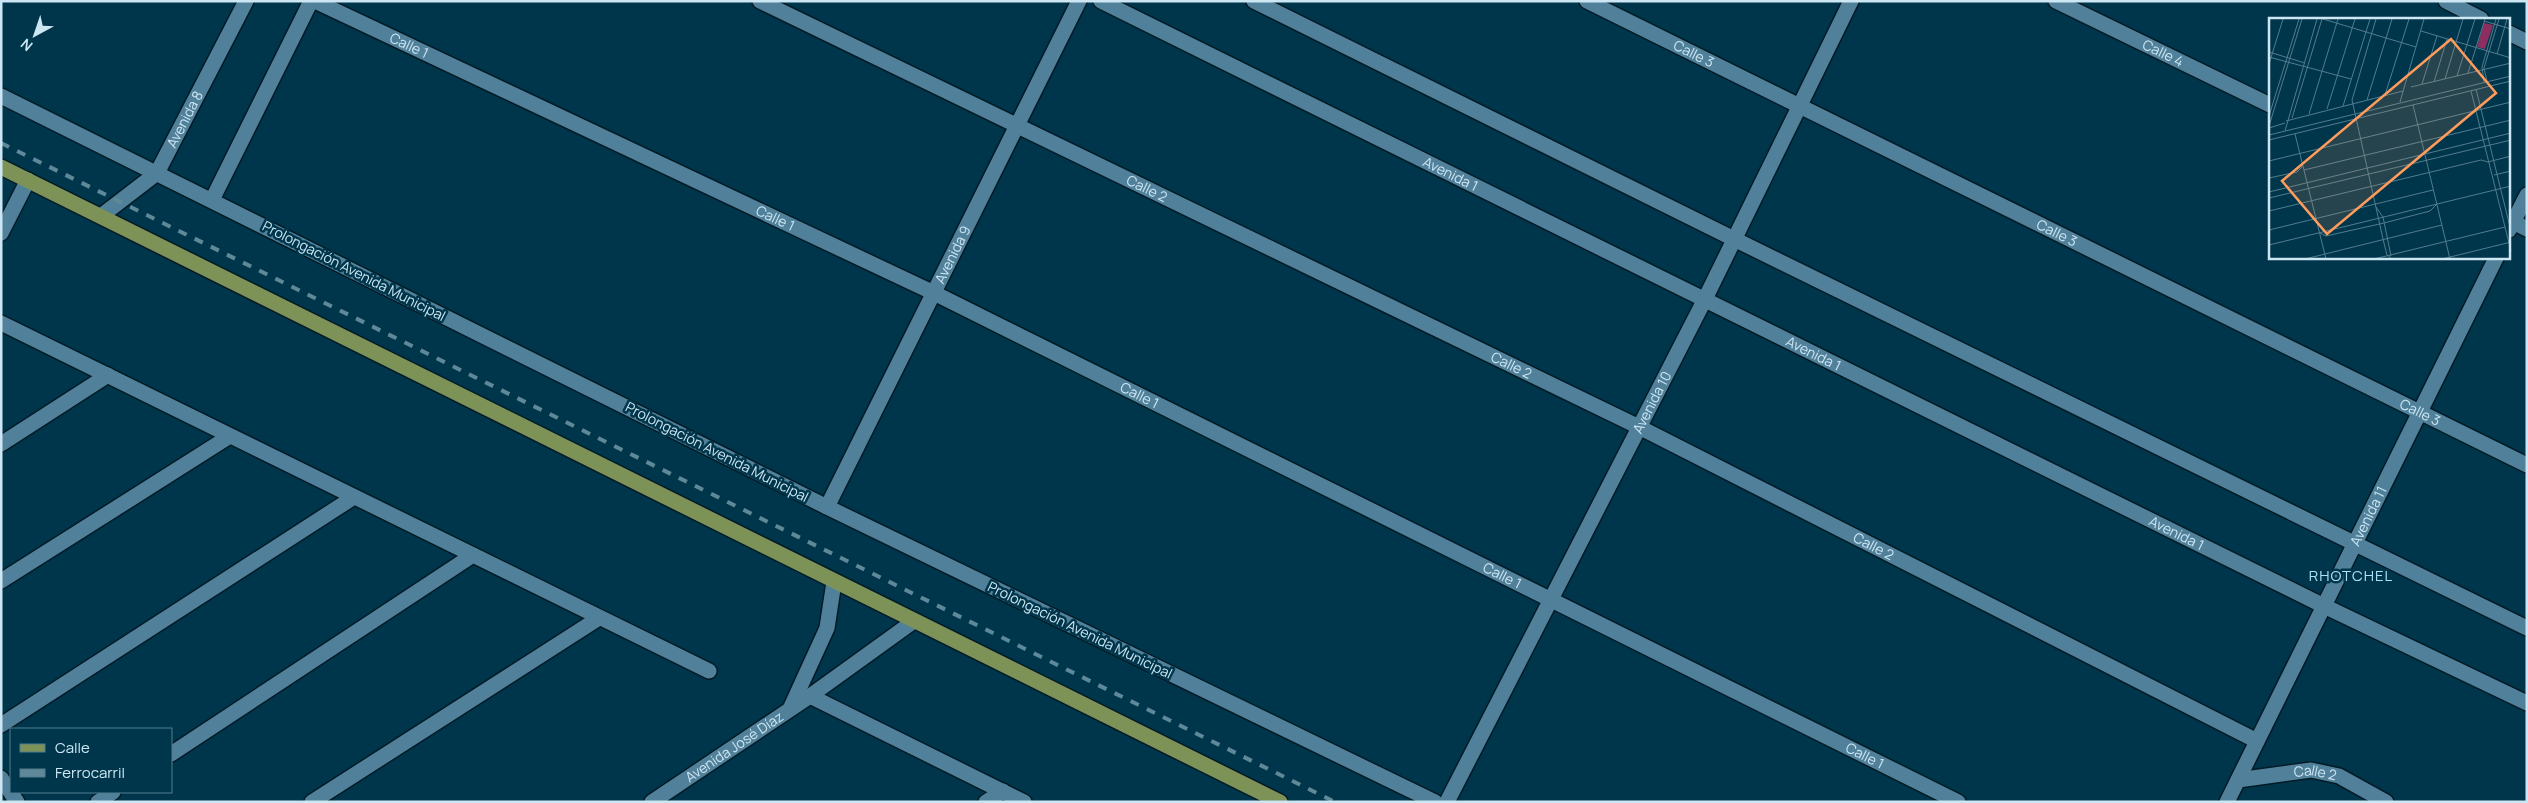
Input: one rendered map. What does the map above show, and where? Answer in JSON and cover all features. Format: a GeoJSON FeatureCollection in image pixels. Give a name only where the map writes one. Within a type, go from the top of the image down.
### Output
{"type":"FeatureCollection","features":[{"type":"Feature","properties":{"kind":"main road"},"geometry":{"type":"LineString","coordinates":[[2,170],[28,180],[101,216],[834,582],[1280,802]]}},
{"type":"Feature","properties":{"kind":"street","name":"Avenida 8"},"geometry":{"type":"LineString","coordinates":[[101,216],[157,173],[246,1]]}},
{"type":"Feature","properties":{"kind":"street"},"geometry":{"type":"LineString","coordinates":[[212,200],[311,1]]}},
{"type":"Feature","properties":{"kind":"street","name":"Calle 1"},"geometry":{"type":"LineString","coordinates":[[315,1],[934,292],[1958,802]]}},
{"type":"Feature","properties":{"kind":"street","name":"Calle 2"},"geometry":{"type":"LineString","coordinates":[[760,1],[1016,127],[1639,427],[2257,741]]}},
{"type":"Feature","properties":{"kind":"street","name":"Avenida 9"},"geometry":{"type":"LineString","coordinates":[[827,507],[1079,1]]}},
{"type":"Feature","properties":{"kind":"street","name":"Avenida 1"},"geometry":{"type":"LineString","coordinates":[[1101,1],[2324,606],[2527,704]]}},
{"type":"Feature","properties":{"kind":"street"},"geometry":{"type":"LineString","coordinates":[[1254,1],[2527,628]]}},
{"type":"Feature","properties":{"kind":"street","name":"Calle 3"},"geometry":{"type":"LineString","coordinates":[[1586,1],[1798,108],[2527,466]]}},
{"type":"Feature","properties":{"kind":"street","name":"Avenida 10"},"geometry":{"type":"LineString","coordinates":[[1447,802],[1705,299],[1850,1]]}},
{"type":"Feature","properties":{"kind":"street","name":"Calle 4"},"geometry":{"type":"LineString","coordinates":[[2056,1],[2269,105]]}},
{"type":"Feature","properties":{"kind":"street"},"geometry":{"type":"LineString","coordinates":[[2446,1],[2479,18]]}},
{"type":"Feature","properties":{"kind":"street"},"geometry":{"type":"LineString","coordinates":[[2510,34],[2527,42]]}},
{"type":"Feature","properties":{"kind":"street","name":"Prolongación Avenida Municipal"},"geometry":{"type":"LineString","coordinates":[[1,96],[827,507],[1435,802]]}},
{"type":"Feature","properties":{"kind":"street"},"geometry":{"type":"LineString","coordinates":[[1,233],[28,180]]}},
{"type":"Feature","properties":{"kind":"street"},"geometry":{"type":"LineString","coordinates":[[2515,225],[2527,195]]}},
{"type":"Feature","properties":{"kind":"street","name":"Avenida 11"},"geometry":{"type":"LineString","coordinates":[[2227,802],[2496,259]]}},
{"type":"Feature","properties":{"kind":"street"},"geometry":{"type":"LineString","coordinates":[[1,323],[709,671]]}},
{"type":"Feature","properties":{"kind":"street"},"geometry":{"type":"LineString","coordinates":[[1,444],[108,376]]}},
{"type":"Feature","properties":{"kind":"street"},"geometry":{"type":"LineString","coordinates":[[1,581],[230,436]]}},
{"type":"Feature","properties":{"kind":"street"},"geometry":{"type":"LineString","coordinates":[[1,725],[354,497]]}},
{"type":"Feature","properties":{"kind":"street"},"geometry":{"type":"LineString","coordinates":[[172,753],[472,555]]}},
{"type":"Feature","properties":{"kind":"street","name":"Avenida José Díaz"},"geometry":{"type":"LineString","coordinates":[[790,709],[827,628],[834,582]]}},
{"type":"Feature","properties":{"kind":"street"},"geometry":{"type":"LineString","coordinates":[[312,802],[599,618]]}},
{"type":"Feature","properties":{"kind":"street","name":"Avenida José Díaz"},"geometry":{"type":"LineString","coordinates":[[652,802],[810,696],[914,621]]}},
{"type":"Feature","properties":{"kind":"street"},"geometry":{"type":"LineString","coordinates":[[810,696],[1024,802]]}},
{"type":"Feature","properties":{"kind":"street","name":"Calle 2"},"geometry":{"type":"LineString","coordinates":[[2238,780],[2311,770],[2338,776],[2386,802]]}},
{"type":"Feature","properties":{"kind":"street"},"geometry":{"type":"LineString","coordinates":[[1,778],[10,792]]}},
{"type":"Feature","properties":{"kind":"street"},"geometry":{"type":"LineString","coordinates":[[986,802],[1003,791]]}},
{"type":"Feature","properties":{"kind":"street"},"geometry":{"type":"LineString","coordinates":[[98,802],[112,793]]}},
{"type":"Feature","properties":{"kind":"railway"},"geometry":{"type":"LineString","coordinates":[[1,143],[1335,802]]}},
{"type":"Feature","properties":{"kind":"district","name":"RHOTCHEL"},"geometry":{"type":"Point","coordinates":[2351,576]}}]}
